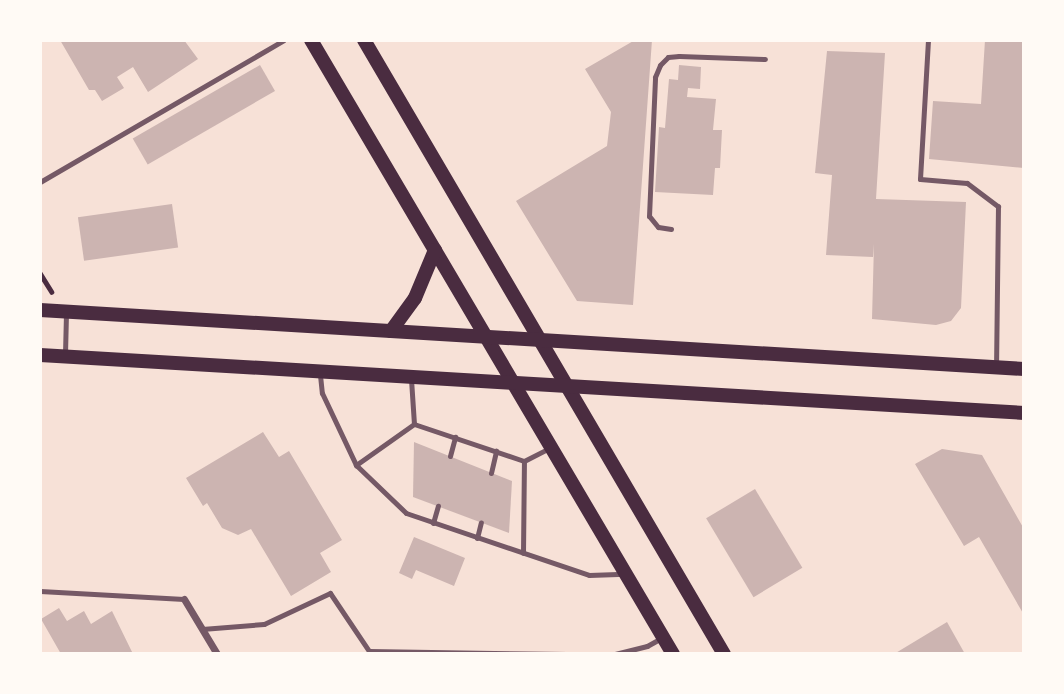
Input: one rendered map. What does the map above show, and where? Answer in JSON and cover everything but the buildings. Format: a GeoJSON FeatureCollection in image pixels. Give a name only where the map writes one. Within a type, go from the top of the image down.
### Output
{"type":"FeatureCollection","features":[{"type":"Feature","properties":{"kind":"main road"},"geometry":{"type":"LineString","coordinates":[[311,40],[673,654]]}},
{"type":"Feature","properties":{"kind":"main road"},"geometry":{"type":"LineString","coordinates":[[364,40],[724,654]]}},
{"type":"Feature","properties":{"kind":"main road"},"geometry":{"type":"LineString","coordinates":[[391,331],[415,298],[435,250]]}},
{"type":"Feature","properties":{"kind":"main road"},"geometry":{"type":"LineString","coordinates":[[40,310],[1024,369]]}},
{"type":"Feature","properties":{"kind":"main road"},"geometry":{"type":"LineString","coordinates":[[40,355],[1024,413]]}},
{"type":"Feature","properties":{"kind":"street"},"geometry":{"type":"LineString","coordinates":[[184,600],[216,654]]}},
{"type":"Feature","properties":{"kind":"lane"},"geometry":{"type":"LineString","coordinates":[[40,182],[284,40]]}},
{"type":"Feature","properties":{"kind":"lane"},"geometry":{"type":"LineString","coordinates":[[928,40],[920,178],[967,183],[998,206],[996,367]]}},
{"type":"Feature","properties":{"kind":"lane"},"geometry":{"type":"LineString","coordinates":[[671,229],[658,227],[649,216],[656,76],[660,65],[668,57],[678,56],[765,59]]}},
{"type":"Feature","properties":{"kind":"lane"},"geometry":{"type":"LineString","coordinates":[[65,357],[66,312]]}},
{"type":"Feature","properties":{"kind":"lane"},"geometry":{"type":"LineString","coordinates":[[319,371],[322,393],[356,465],[406,513],[589,575],[626,574]]}},
{"type":"Feature","properties":{"kind":"lane"},"geometry":{"type":"LineString","coordinates":[[411,377],[414,425]]}},
{"type":"Feature","properties":{"kind":"lane"},"geometry":{"type":"LineString","coordinates":[[356,465],[414,425]]}},
{"type":"Feature","properties":{"kind":"lane"},"geometry":{"type":"LineString","coordinates":[[414,425],[524,461],[551,446]]}},
{"type":"Feature","properties":{"kind":"lane"},"geometry":{"type":"LineString","coordinates":[[450,456],[455,438]]}},
{"type":"Feature","properties":{"kind":"lane"},"geometry":{"type":"LineString","coordinates":[[491,472],[496,451]]}},
{"type":"Feature","properties":{"kind":"lane"},"geometry":{"type":"LineString","coordinates":[[523,553],[524,461]]}},
{"type":"Feature","properties":{"kind":"lane"},"geometry":{"type":"LineString","coordinates":[[433,523],[438,506]]}},
{"type":"Feature","properties":{"kind":"lane"},"geometry":{"type":"LineString","coordinates":[[477,538],[481,522]]}},
{"type":"Feature","properties":{"kind":"lane"},"geometry":{"type":"LineString","coordinates":[[40,591],[184,600]]}},
{"type":"Feature","properties":{"kind":"lane"},"geometry":{"type":"LineString","coordinates":[[202,629],[264,624],[330,593],[369,651],[568,654]]}},
{"type":"Feature","properties":{"kind":"lane"},"geometry":{"type":"LineString","coordinates":[[615,654],[647,646],[663,637]]}},
{"type":"Feature","properties":{"kind":"path"},"geometry":{"type":"LineString","coordinates":[[40,273],[54,296]]}}]}
